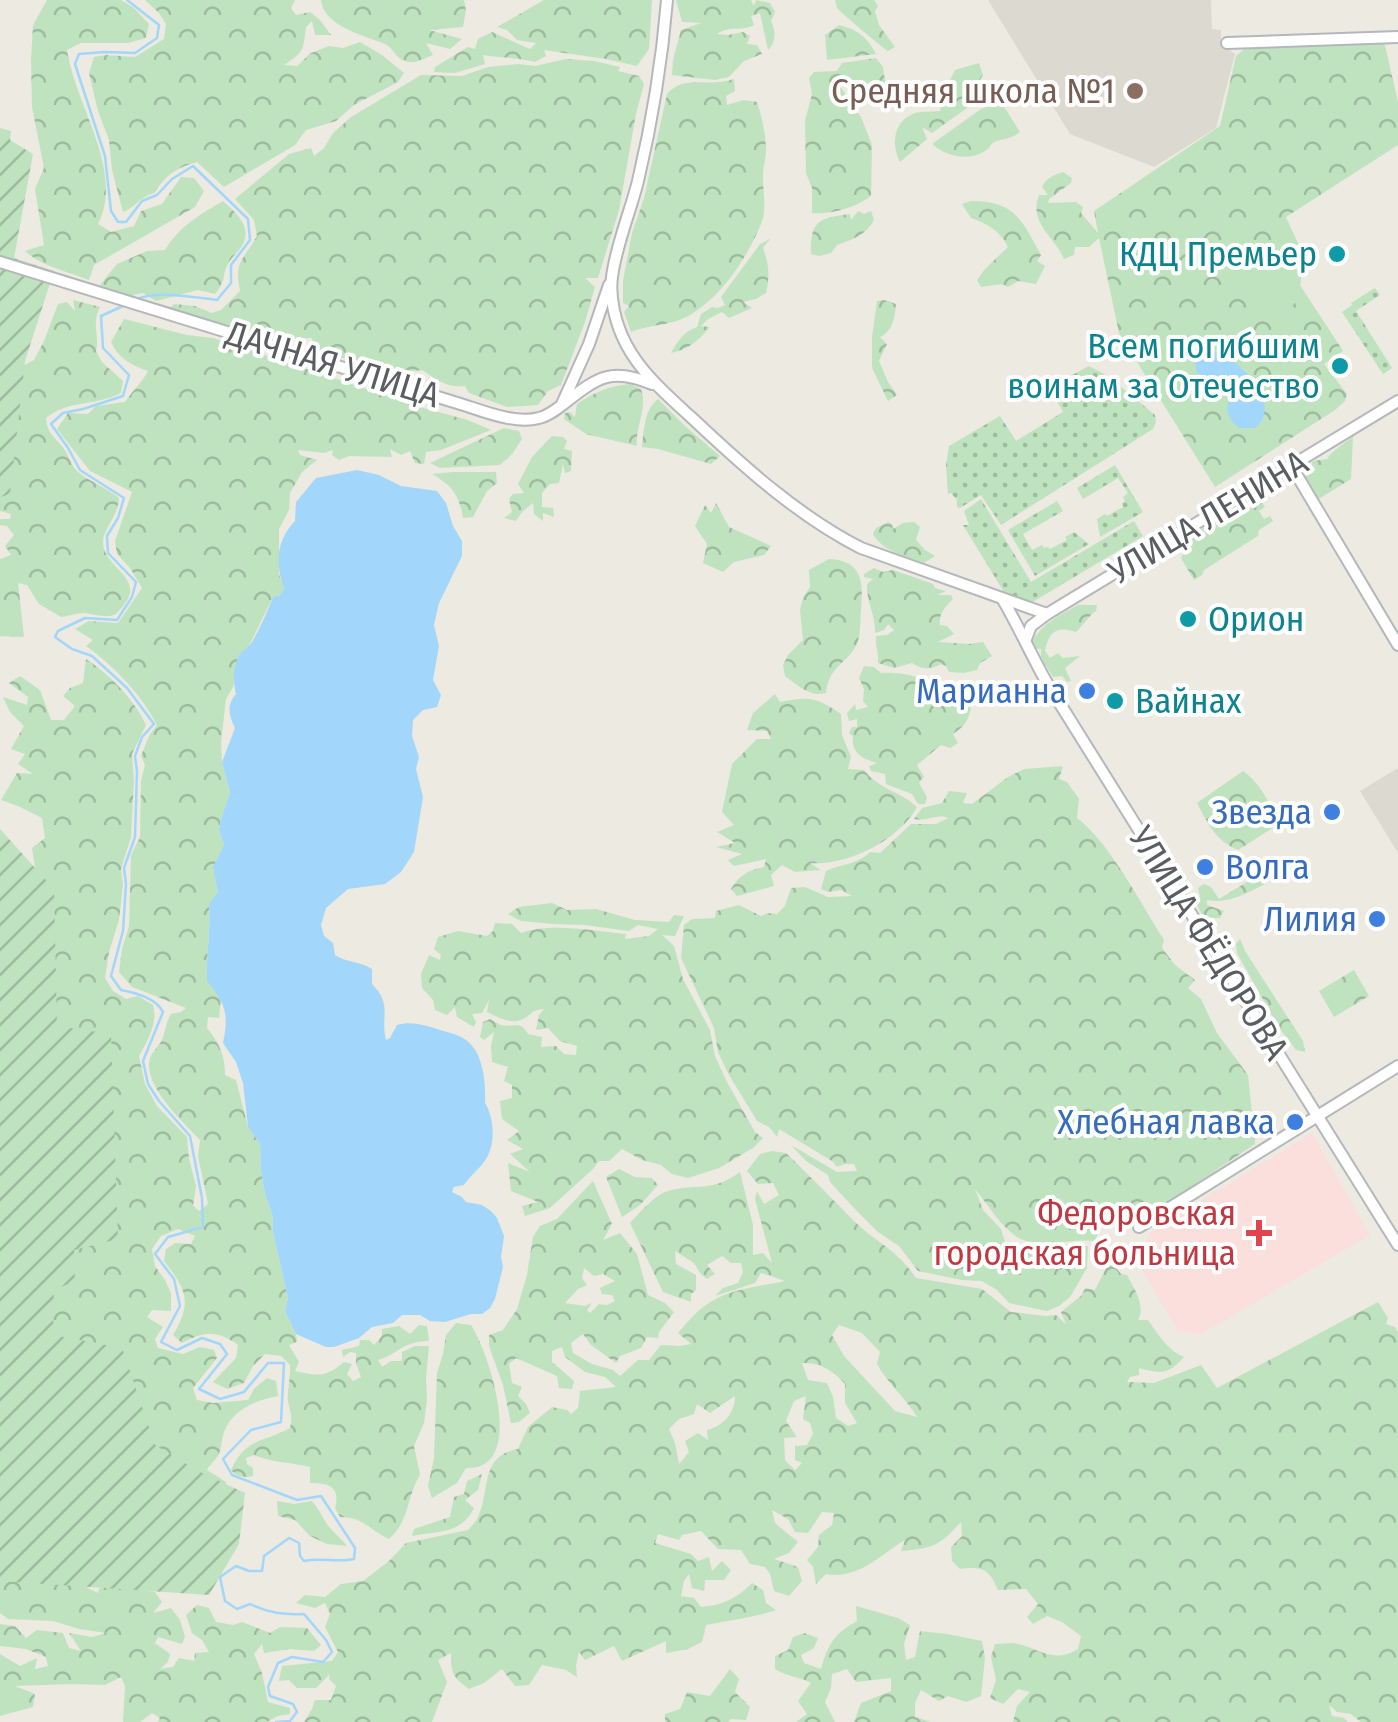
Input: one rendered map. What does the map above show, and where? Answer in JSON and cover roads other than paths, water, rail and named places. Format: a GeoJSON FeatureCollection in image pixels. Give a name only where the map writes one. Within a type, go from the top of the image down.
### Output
{"type":"FeatureCollection","features":[{"type":"Feature","properties":{"kind":"street"},"geometry":{"type":"LineString","coordinates":[[560,406],[589,344],[638,180],[663,43],[666,0]]}},
{"type":"Feature","properties":{"kind":"street"},"geometry":{"type":"LineString","coordinates":[[1227,43],[1398,37]]}},
{"type":"Feature","properties":{"kind":"street","name":"ДАЧНАЯ УЛИЦА"},"geometry":{"type":"LineString","coordinates":[[0,262],[525,420],[538,419],[598,379],[612,374],[626,374],[658,386]]}},
{"type":"Feature","properties":{"kind":"street"},"geometry":{"type":"LineString","coordinates":[[611,280],[618,326],[636,360],[658,386],[771,488],[861,548],[1047,614]]}},
{"type":"Feature","properties":{"kind":"street","name":"УЛИЦА ЛЕНИНА"},"geometry":{"type":"LineString","coordinates":[[1026,638],[1031,626],[1047,614],[1398,402]]}},
{"type":"Feature","properties":{"kind":"street"},"geometry":{"type":"LineString","coordinates":[[1292,467],[1398,645]]}},
{"type":"Feature","properties":{"kind":"street","name":"УЛИЦА ФЁДОРОВА"},"geometry":{"type":"LineString","coordinates":[[1003,599],[1047,683],[1398,1245]]}},
{"type":"Feature","properties":{"kind":"street"},"geometry":{"type":"LineString","coordinates":[[1139,1227],[1398,1066]]}},
{"type":"Feature","properties":{"kind":"water"},"geometry":{"type":"Polygon","coordinates":[[[1210,350],[1233,361],[1261,394],[1265,407],[1255,428],[1239,428],[1232,422],[1228,380],[1196,371],[1195,357],[1210,350]]]}},
{"type":"Feature","properties":{"kind":"water"},"geometry":{"type":"Polygon","coordinates":[[[357,470],[401,486],[437,491],[462,541],[462,556],[439,603],[434,625],[439,646],[433,680],[441,695],[437,707],[423,710],[413,720],[412,736],[419,757],[416,769],[423,797],[414,852],[401,872],[385,884],[348,889],[326,908],[321,925],[324,936],[333,943],[335,955],[372,969],[372,984],[384,1005],[386,1040],[397,1025],[417,1024],[461,1037],[479,1056],[485,1103],[492,1123],[491,1146],[481,1166],[452,1192],[466,1202],[482,1205],[497,1218],[504,1236],[503,1267],[495,1299],[482,1314],[445,1322],[402,1315],[393,1323],[372,1327],[359,1338],[326,1347],[296,1334],[285,1311],[288,1298],[265,1194],[260,1144],[248,1127],[243,1083],[236,1062],[223,1043],[224,1010],[207,981],[209,904],[218,892],[213,867],[224,845],[219,830],[230,793],[222,762],[235,728],[230,711],[236,694],[236,663],[252,642],[273,597],[284,589],[279,553],[284,536],[295,521],[296,502],[316,478],[357,470]]]}},
{"type":"Feature","properties":{"kind":"waterway"},"geometry":{"type":"LineString","coordinates":[[127,0],[159,25],[157,38],[135,53],[79,54],[75,64],[105,156],[111,211],[118,222],[126,222],[142,201],[157,195],[172,179],[193,166],[248,219],[250,240],[231,265],[231,283],[217,300],[164,295],[135,300]]}},
{"type":"Feature","properties":{"kind":"waterway"},"geometry":{"type":"LineString","coordinates":[[123,306],[101,316],[103,348],[129,375],[123,396],[63,413],[51,424],[80,470],[124,498],[107,536],[108,553],[136,582],[132,597],[117,620],[85,618],[58,631],[55,637],[92,656],[127,688],[154,724],[142,737],[135,756],[135,837],[124,868],[123,931],[111,976],[121,990],[151,1000],[163,1012],[143,1061],[148,1084],[190,1136],[202,1198],[203,1227],[168,1237],[155,1254],[174,1279],[180,1306],[161,1342],[177,1350],[202,1338],[220,1344],[227,1354],[199,1389],[220,1399],[244,1392],[268,1363],[284,1363],[281,1422],[251,1430],[223,1459],[232,1475],[297,1500],[321,1496],[355,1548],[354,1559],[304,1561],[299,1543],[289,1538],[264,1556],[262,1571],[236,1566],[220,1577],[225,1601],[237,1609],[250,1604],[276,1613],[304,1614],[332,1652],[323,1662],[292,1657],[278,1663],[268,1687],[270,1696],[293,1704],[297,1712],[290,1721],[276,1722]]}},
{"type":"Feature","properties":{"kind":"place","name":"Средняя школа №1"},"geometry":{"type":"Point","coordinates":[1135,91]}},
{"type":"Feature","properties":{"kind":"place","name":"КДЦ Премьер"},"geometry":{"type":"Point","coordinates":[1337,254]}},
{"type":"Feature","properties":{"kind":"place","name":"Всем погибшим воинам за Отечество"},"geometry":{"type":"Point","coordinates":[1340,366]}},
{"type":"Feature","properties":{"kind":"place","name":"Орион"},"geometry":{"type":"Point","coordinates":[1188,619]}},
{"type":"Feature","properties":{"kind":"place","name":"Марианна"},"geometry":{"type":"Point","coordinates":[1087,691]}},
{"type":"Feature","properties":{"kind":"place","name":"Вайнах"},"geometry":{"type":"Point","coordinates":[1115,701]}},
{"type":"Feature","properties":{"kind":"place","name":"Звезда"},"geometry":{"type":"Point","coordinates":[1332,812]}},
{"type":"Feature","properties":{"kind":"place","name":"Волга"},"geometry":{"type":"Point","coordinates":[1205,867]}},
{"type":"Feature","properties":{"kind":"place","name":"Лилия"},"geometry":{"type":"Point","coordinates":[1377,919]}},
{"type":"Feature","properties":{"kind":"place","name":"Хлебная лавка"},"geometry":{"type":"Point","coordinates":[1295,1122]}},
{"type":"Feature","properties":{"kind":"place","name":"Федоровская городская больница"},"geometry":{"type":"Point","coordinates":[1259,1233]}}]}
